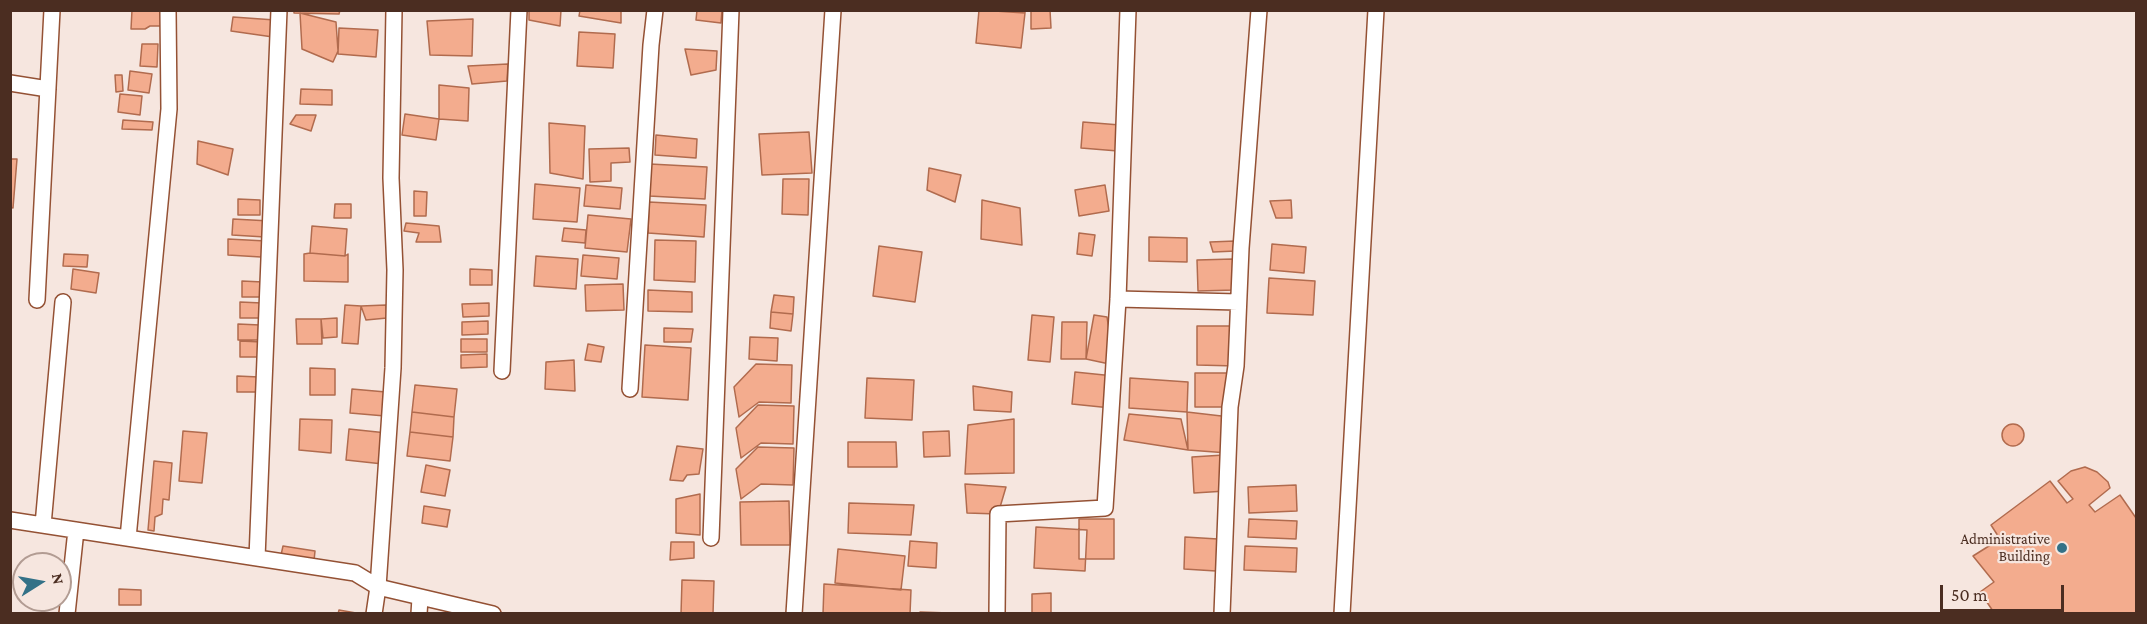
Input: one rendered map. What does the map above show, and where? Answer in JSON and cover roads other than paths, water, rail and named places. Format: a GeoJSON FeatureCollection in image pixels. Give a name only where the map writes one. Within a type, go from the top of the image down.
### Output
{"type":"FeatureCollection","features":[{"type":"Feature","properties":{"kind":"street"},"geometry":{"type":"LineString","coordinates":[[37,300],[52,10]]}},
{"type":"Feature","properties":{"kind":"street"},"geometry":{"type":"LineString","coordinates":[[128,538],[169,109],[168,10]]}},
{"type":"Feature","properties":{"kind":"street"},"geometry":{"type":"LineString","coordinates":[[257,558],[279,10]]}},
{"type":"Feature","properties":{"kind":"street"},"geometry":{"type":"LineString","coordinates":[[374,614],[378,587],[393,368],[395,270],[391,178],[394,10]]}},
{"type":"Feature","properties":{"kind":"street"},"geometry":{"type":"LineString","coordinates":[[502,371],[519,10]]}},
{"type":"Feature","properties":{"kind":"street"},"geometry":{"type":"LineString","coordinates":[[630,389],[655,10]]}},
{"type":"Feature","properties":{"kind":"street"},"geometry":{"type":"LineString","coordinates":[[711,538],[731,10]]}},
{"type":"Feature","properties":{"kind":"street"},"geometry":{"type":"LineString","coordinates":[[794,614],[832,10]]}},
{"type":"Feature","properties":{"kind":"street"},"geometry":{"type":"LineString","coordinates":[[997,614],[998,514],[1105,508],[1118,299],[1128,10]]}},
{"type":"Feature","properties":{"kind":"street"},"geometry":{"type":"LineString","coordinates":[[1222,614],[1230,407],[1236,366],[1238,302],[1259,10]]}},
{"type":"Feature","properties":{"kind":"street"},"geometry":{"type":"LineString","coordinates":[[1342,614],[1376,10]]}},
{"type":"Feature","properties":{"kind":"street"},"geometry":{"type":"LineString","coordinates":[[10,83],[48,89]]}},
{"type":"Feature","properties":{"kind":"street"},"geometry":{"type":"LineString","coordinates":[[1118,299],[1238,302]]}},
{"type":"Feature","properties":{"kind":"street"},"geometry":{"type":"LineString","coordinates":[[43,525],[63,302]]}},
{"type":"Feature","properties":{"kind":"street"},"geometry":{"type":"LineString","coordinates":[[10,520],[355,573],[378,587],[419,606],[493,614]]}},
{"type":"Feature","properties":{"kind":"street"},"geometry":{"type":"LineString","coordinates":[[67,614],[76,530]]}},
{"type":"Feature","properties":{"kind":"place","name":"Administrative Building"},"geometry":{"type":"Point","coordinates":[2062,548]}}]}
